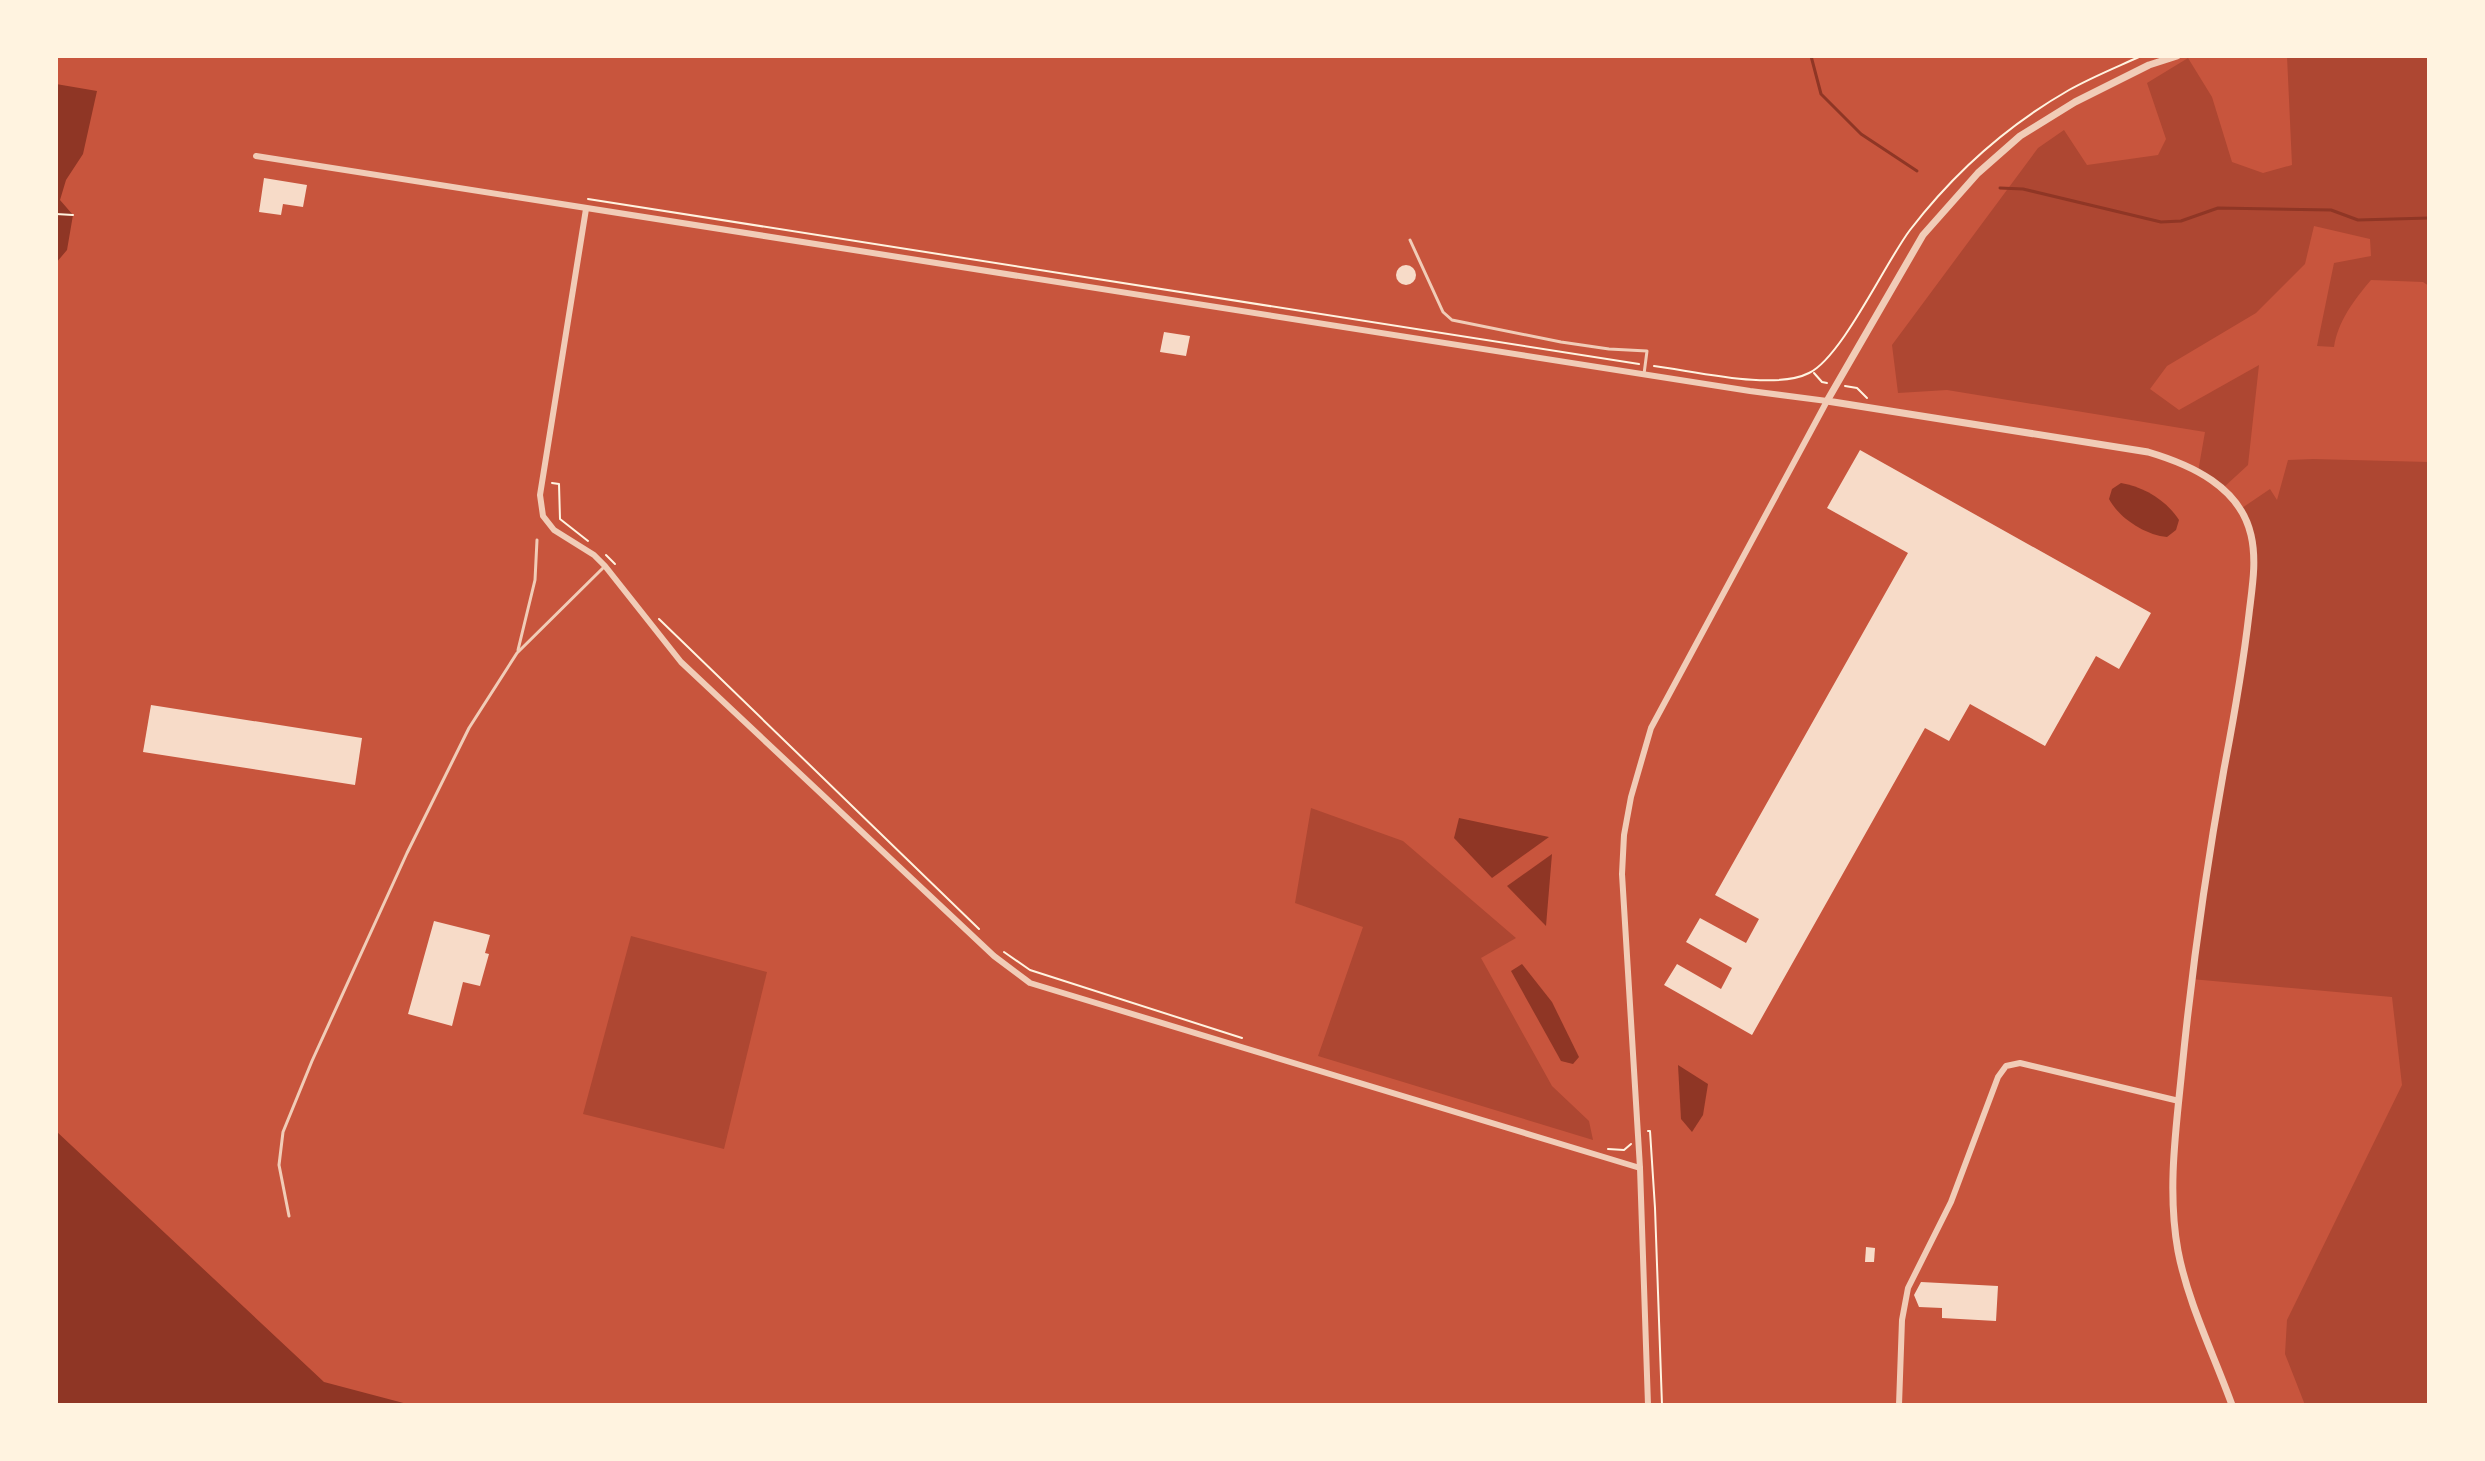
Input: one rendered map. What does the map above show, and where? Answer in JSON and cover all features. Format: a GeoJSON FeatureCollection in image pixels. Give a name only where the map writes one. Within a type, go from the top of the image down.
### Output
{"type":"FeatureCollection","features":[{"type":"Feature","properties":{"kind":"street"},"geometry":{"type":"LineString","coordinates":[[1648,1405],[1640,1168],[1622,874],[1624,835],[1639,763],[1667,695],[1827,401],[1923,235],[1978,173],[2020,136],[2075,102],[2149,65],[2177,56]]}},
{"type":"Feature","properties":{"kind":"street"},"geometry":{"type":"LineString","coordinates":[[256,156],[2148,452],[2198,472],[2223,488],[2242,508],[2251,536],[2254,576],[2245,651],[2202,894],[2179,1101],[2174,1182],[2178,1249],[2191,1294],[2232,1405]]}},
{"type":"Feature","properties":{"kind":"street"},"geometry":{"type":"LineString","coordinates":[[586,209],[540,495],[543,516],[554,530],[594,555],[605,566],[681,662],[1019,977],[1030,983],[1640,1168]]}},
{"type":"Feature","properties":{"kind":"street"},"geometry":{"type":"LineString","coordinates":[[1899,1405],[1902,1320],[1908,1288],[1951,1202],[1998,1077],[2006,1066],[2020,1063],[2179,1101]]}},
{"type":"Feature","properties":{"kind":"lane"},"geometry":{"type":"LineString","coordinates":[[1410,240],[1443,312],[1452,320],[1561,342],[1647,351],[1644,374]]}},
{"type":"Feature","properties":{"kind":"lane"},"geometry":{"type":"LineString","coordinates":[[517,653],[535,580],[537,540]]}},
{"type":"Feature","properties":{"kind":"lane"},"geometry":{"type":"LineString","coordinates":[[289,1216],[279,1165],[283,1132],[407,853],[469,728],[517,653],[605,566]]}},
{"type":"Feature","properties":{"kind":"path"},"geometry":{"type":"LineString","coordinates":[[588,198],[1645,365],[1781,382],[1813,372]]}},
{"type":"Feature","properties":{"kind":"path"},"geometry":{"type":"LineString","coordinates":[[56,214],[73,215]]}},
{"type":"Feature","properties":{"kind":"path"},"geometry":{"type":"LineString","coordinates":[[543,481],[559,484],[560,519],[610,558],[620,571]]}},
{"type":"Feature","properties":{"kind":"path"},"geometry":{"type":"LineString","coordinates":[[659,620],[987,938]]}},
{"type":"Feature","properties":{"kind":"path"},"geometry":{"type":"LineString","coordinates":[[998,948],[1030,970],[1246,1039]]}},
{"type":"Feature","properties":{"kind":"path"},"geometry":{"type":"LineString","coordinates":[[1638,1130],[1650,1131],[1662,1405]]}},
{"type":"Feature","properties":{"kind":"path"},"geometry":{"type":"LineString","coordinates":[[1603,1148],[1624,1150],[1632,1143]]}},
{"type":"Feature","properties":{"kind":"shaded area"},"geometry":{"type":"Polygon","coordinates":[[[2287,56],[2429,56],[2429,286],[2423,282],[2371,280],[2343,320],[2334,347],[2317,346],[2334,263],[2371,256],[2370,239],[2314,226],[2305,264],[2256,313],[2167,366],[2150,389],[2179,410],[2259,365],[2248,465],[2223,488],[2198,472],[2205,432],[1947,390],[1898,393],[1892,345],[2038,148],[2064,130],[2087,165],[2158,155],[2166,139],[2147,83],[2188,58],[2212,97],[2232,162],[2263,173],[2292,165],[2287,56]]]}},
{"type":"Feature","properties":{"kind":"shaded area"},"geometry":{"type":"Polygon","coordinates":[[[56,84],[97,91],[83,154],[66,180],[60,200],[73,215],[67,250],[56,263],[56,84]]]}},
{"type":"Feature","properties":{"kind":"shaded area"},"geometry":{"type":"Polygon","coordinates":[[[2288,460],[2429,462],[2429,1405],[2305,1405],[2285,1354],[2287,1320],[2402,1085],[2392,997],[2191,979],[2248,624],[2251,536],[2242,508],[2270,489],[2277,500],[2288,460]]]}},
{"type":"Feature","properties":{"kind":"shaded area"},"geometry":{"type":"Polygon","coordinates":[[[2121,483],[2146,491],[2161,501],[2179,520],[2176,530],[2167,537],[2159,536],[2126,519],[2109,499],[2112,489],[2121,483]]]}},
{"type":"Feature","properties":{"kind":"shaded area"},"geometry":{"type":"Polygon","coordinates":[[[1311,808],[1403,841],[1516,938],[1481,958],[1552,1086],[1589,1121],[1593,1140],[1318,1056],[1363,927],[1295,903],[1311,808]]]}},
{"type":"Feature","properties":{"kind":"shaded area"},"geometry":{"type":"Polygon","coordinates":[[[1459,818],[1549,837],[1492,878],[1454,838],[1459,818]]]}},
{"type":"Feature","properties":{"kind":"shaded area"},"geometry":{"type":"Polygon","coordinates":[[[1552,854],[1546,926],[1507,886],[1552,854]]]}},
{"type":"Feature","properties":{"kind":"shaded area"},"geometry":{"type":"Polygon","coordinates":[[[631,936],[767,972],[724,1149],[583,1114],[631,936]]]}},
{"type":"Feature","properties":{"kind":"shaded area"},"geometry":{"type":"Polygon","coordinates":[[[1522,964],[1552,1002],[1579,1057],[1573,1064],[1561,1061],[1511,971],[1522,964]]]}},
{"type":"Feature","properties":{"kind":"shaded area"},"geometry":{"type":"Polygon","coordinates":[[[1678,1065],[1708,1084],[1703,1115],[1692,1132],[1681,1119],[1678,1065]]]}},
{"type":"Feature","properties":{"kind":"shaded area"},"geometry":{"type":"Polygon","coordinates":[[[56,1131],[324,1382],[411,1405],[56,1405],[56,1131]]]}},
{"type":"Feature","properties":{"kind":"building"},"geometry":{"type":"Polygon","coordinates":[[[264,178],[307,185],[303,207],[283,204],[281,215],[259,212],[264,178]]]}},
{"type":"Feature","properties":{"kind":"building"},"geometry":{"type":"Polygon","coordinates":[[[1406,265],[1413,268],[1416,275],[1413,282],[1406,285],[1399,282],[1396,275],[1399,268],[1406,265]]]}},
{"type":"Feature","properties":{"kind":"building"},"geometry":{"type":"Polygon","coordinates":[[[1164,332],[1190,336],[1186,356],[1160,352],[1164,332]]]}},
{"type":"Feature","properties":{"kind":"building"},"geometry":{"type":"Polygon","coordinates":[[[1860,450],[2151,613],[2119,669],[2096,656],[2045,746],[1970,704],[1949,741],[1925,728],[1752,1035],[1664,985],[1677,964],[1721,989],[1732,968],[1686,942],[1700,918],[1746,943],[1759,919],[1715,895],[1908,553],[1827,508],[1860,450]]]}},
{"type":"Feature","properties":{"kind":"building"},"geometry":{"type":"Polygon","coordinates":[[[151,705],[362,738],[355,785],[143,752],[151,705]]]}},
{"type":"Feature","properties":{"kind":"building"},"geometry":{"type":"Polygon","coordinates":[[[434,921],[490,935],[485,953],[489,954],[480,986],[463,982],[452,1026],[408,1014],[434,921]]]}},
{"type":"Feature","properties":{"kind":"building"},"geometry":{"type":"Polygon","coordinates":[[[1866,1247],[1875,1248],[1874,1262],[1865,1262],[1866,1247]]]}},
{"type":"Feature","properties":{"kind":"building"},"geometry":{"type":"Polygon","coordinates":[[[1921,1282],[1998,1286],[1996,1321],[1942,1318],[1942,1308],[1919,1307],[1914,1295],[1921,1282]]]}},
{"type":"Feature","properties":{"kind":"waterway"},"geometry":{"type":"LineString","coordinates":[[1811,56],[1821,94],[1861,134],[1917,171]]}},
{"type":"Feature","properties":{"kind":"waterway"},"geometry":{"type":"LineString","coordinates":[[2000,188],[2023,189],[2161,222],[2181,221],[2218,208],[2331,210],[2358,220],[2429,218]]}}]}
